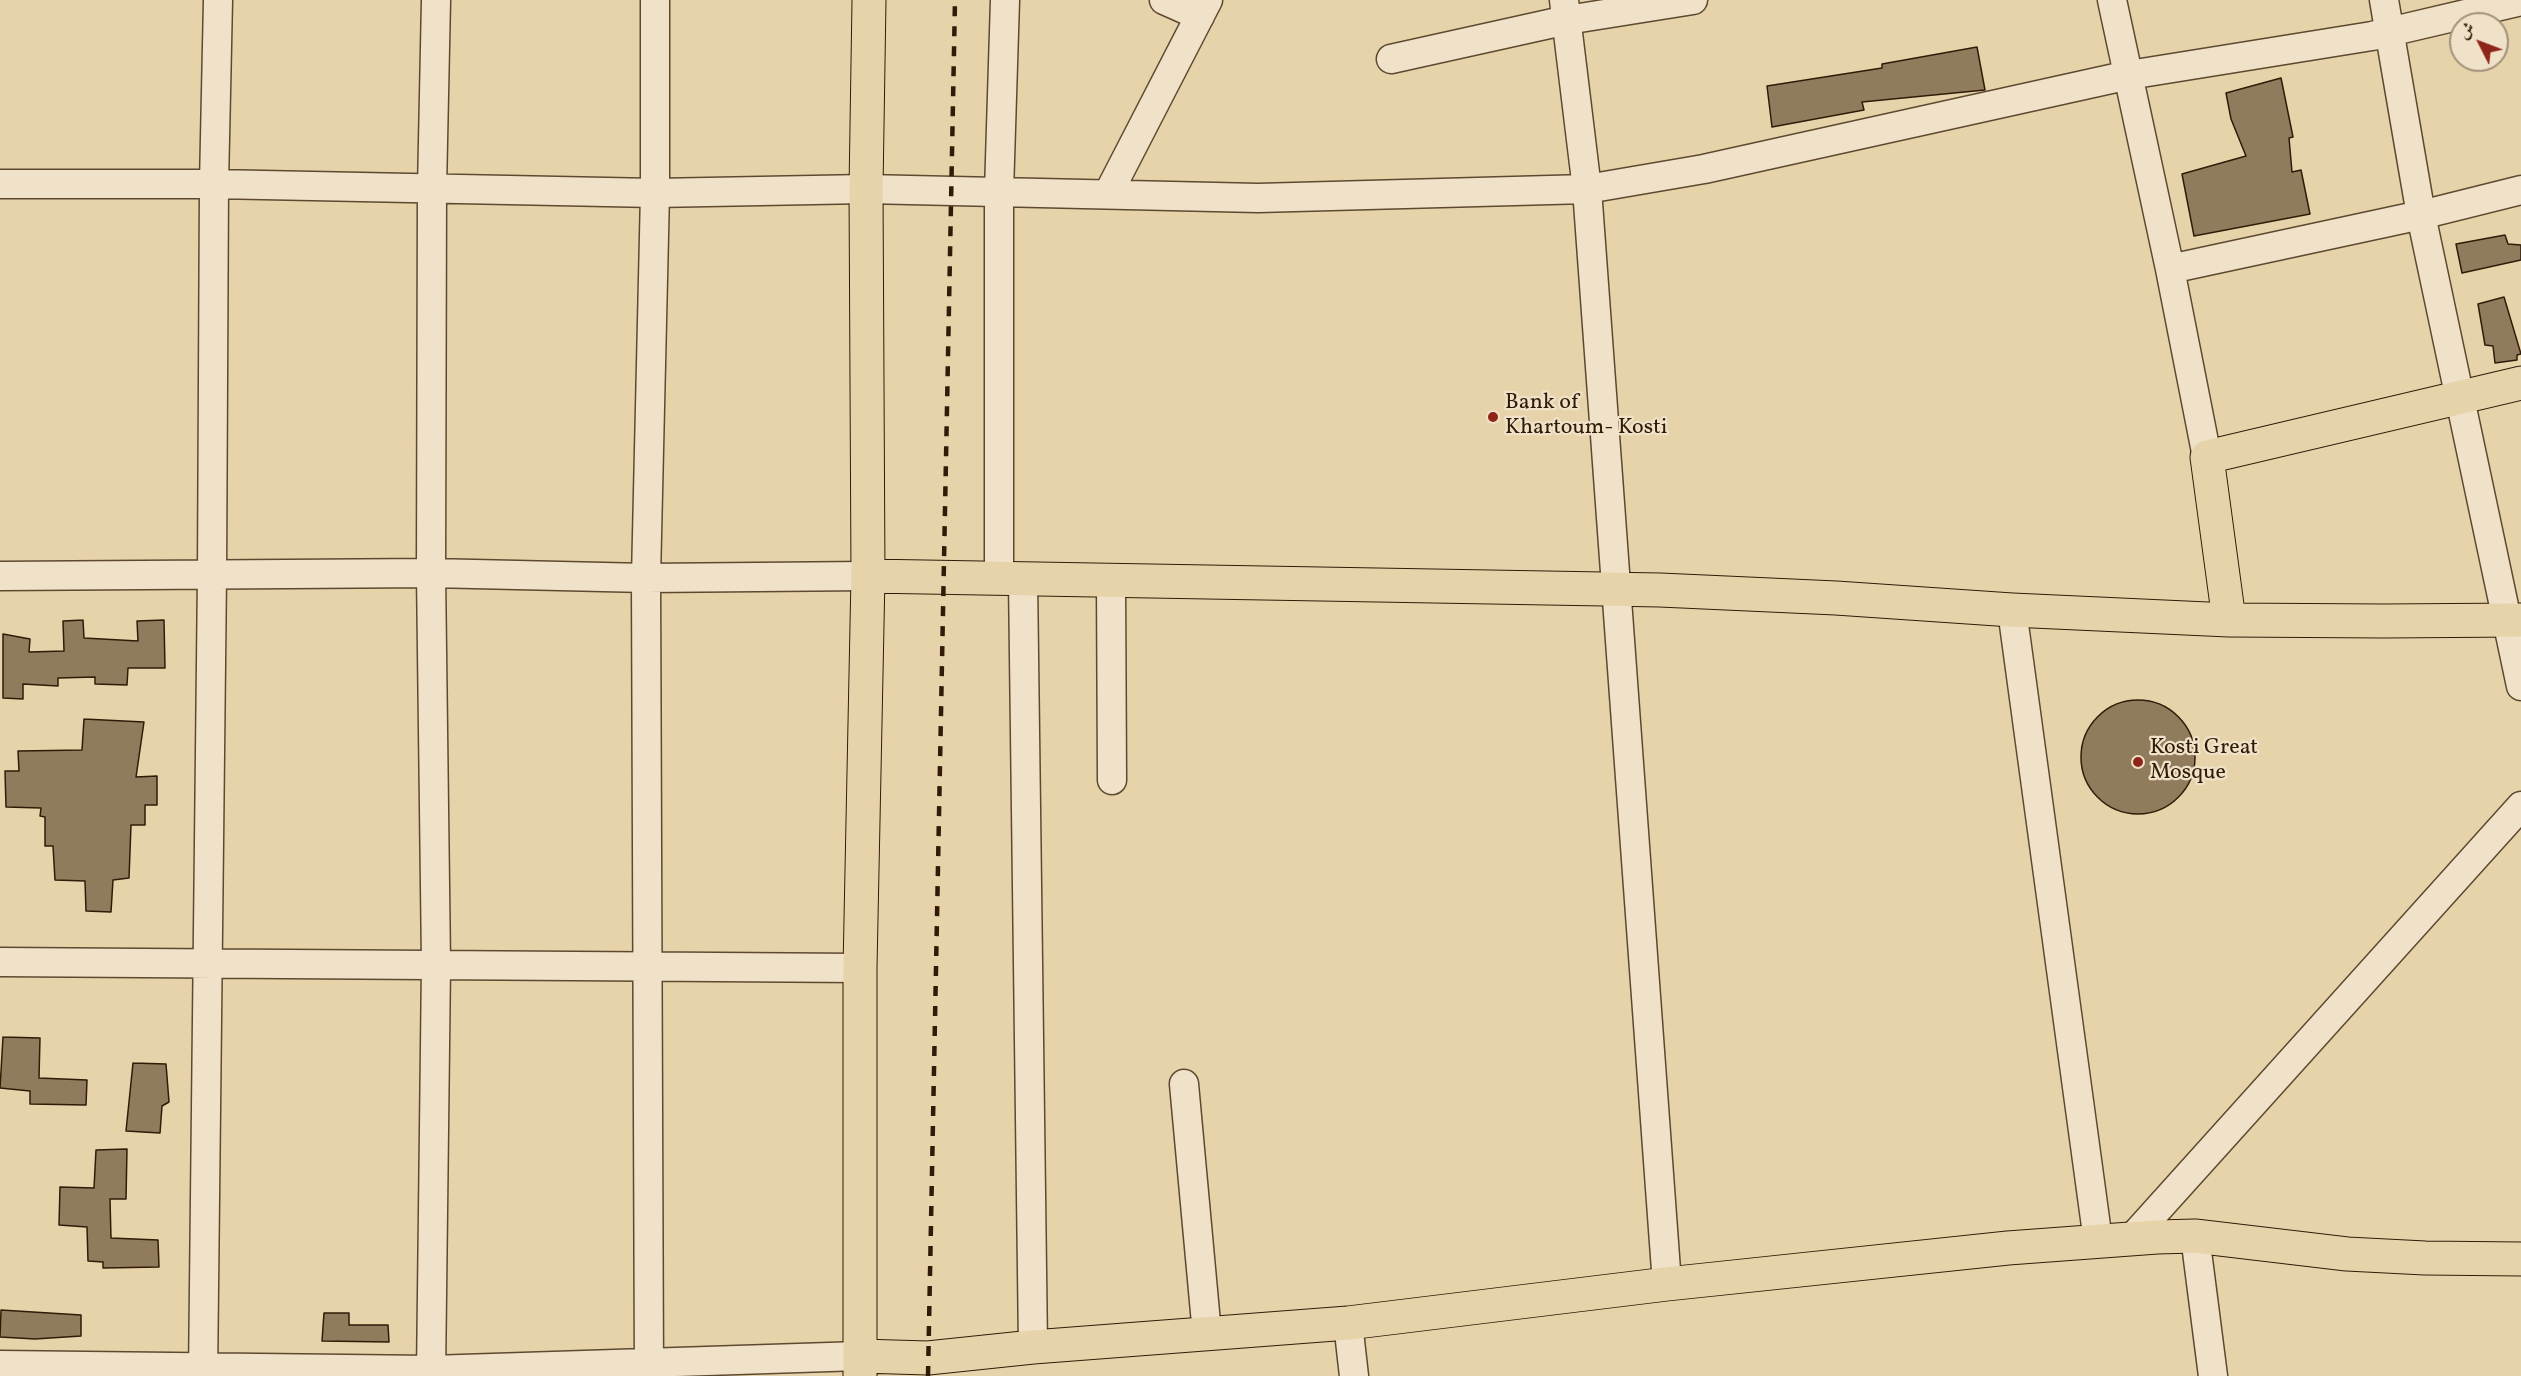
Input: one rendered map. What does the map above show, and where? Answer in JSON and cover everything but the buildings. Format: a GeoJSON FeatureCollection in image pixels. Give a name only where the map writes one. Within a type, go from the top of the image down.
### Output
{"type":"FeatureCollection","features":[{"type":"Feature","properties":{"kind":"main road"},"geometry":{"type":"LineString","coordinates":[[869,0],[866,189],[868,576],[860,968],[860,1366],[1033,1347],[1348,1323],[1667,1284],[2098,1240],[2195,1236],[2347,1254],[2521,1259]]}},
{"type":"Feature","properties":{"kind":"main road"},"geometry":{"type":"LineString","coordinates":[[2229,620],[2207,457],[2521,383]]}},
{"type":"Feature","properties":{"kind":"main road"},"geometry":{"type":"LineString","coordinates":[[868,576],[1615,589],[1836,598],[2013,610],[2229,620],[2513,621]]}},
{"type":"Feature","properties":{"kind":"street"},"geometry":{"type":"LineString","coordinates":[[203,1371],[214,184],[218,0]]}},
{"type":"Feature","properties":{"kind":"street"},"geometry":{"type":"LineString","coordinates":[[431,1373],[436,964],[430,573],[435,0]]}},
{"type":"Feature","properties":{"kind":"street"},"geometry":{"type":"LineString","coordinates":[[649,1369],[646,579],[655,193],[656,0]]}},
{"type":"Feature","properties":{"kind":"street"},"geometry":{"type":"LineString","coordinates":[[1005,0],[999,192],[1033,1347]]}},
{"type":"Feature","properties":{"kind":"street"},"geometry":{"type":"LineString","coordinates":[[1108,195],[1204,8],[1164,0]]}},
{"type":"Feature","properties":{"kind":"street"},"geometry":{"type":"LineString","coordinates":[[1391,59],[1565,10],[1693,0]]}},
{"type":"Feature","properties":{"kind":"street"},"geometry":{"type":"LineString","coordinates":[[2112,0],[2170,269],[2207,457]]}},
{"type":"Feature","properties":{"kind":"street"},"geometry":{"type":"LineString","coordinates":[[2384,0],[2421,215],[2513,621],[2521,686]]}},
{"type":"Feature","properties":{"kind":"street"},"geometry":{"type":"LineString","coordinates":[[0,184],[214,184],[655,193],[866,189],[1258,198],[1587,189],[1704,169],[2129,75],[2390,32],[2521,1]]}},
{"type":"Feature","properties":{"kind":"street"},"geometry":{"type":"LineString","coordinates":[[1565,10],[1587,189],[1667,1284]]}},
{"type":"Feature","properties":{"kind":"street"},"geometry":{"type":"LineString","coordinates":[[2170,269],[2421,215],[2521,190]]}},
{"type":"Feature","properties":{"kind":"street"},"geometry":{"type":"LineString","coordinates":[[0,576],[430,573],[646,579],[868,576]]}},
{"type":"Feature","properties":{"kind":"street"},"geometry":{"type":"LineString","coordinates":[[1111,581],[1112,780]]}},
{"type":"Feature","properties":{"kind":"street"},"geometry":{"type":"LineString","coordinates":[[2013,610],[2098,1240]]}},
{"type":"Feature","properties":{"kind":"street"},"geometry":{"type":"LineString","coordinates":[[2131,1239],[2521,806]]}},
{"type":"Feature","properties":{"kind":"street"},"geometry":{"type":"LineString","coordinates":[[0,962],[860,968]]}},
{"type":"Feature","properties":{"kind":"street"},"geometry":{"type":"LineString","coordinates":[[1184,1084],[1207,1334]]}},
{"type":"Feature","properties":{"kind":"street"},"geometry":{"type":"LineString","coordinates":[[2195,1236],[2213,1376]]}},
{"type":"Feature","properties":{"kind":"street"},"geometry":{"type":"LineString","coordinates":[[1348,1323],[1354,1376]]}},
{"type":"Feature","properties":{"kind":"street"},"geometry":{"type":"LineString","coordinates":[[0,1365],[203,1371],[431,1373],[860,1366]]}},
{"type":"Feature","properties":{"kind":"railway"},"geometry":{"type":"LineString","coordinates":[[928,1376],[955,0]]}},
{"type":"Feature","properties":{"kind":"place","name":"Bank of Khartoum- Kosti"},"geometry":{"type":"Point","coordinates":[1493,417]}},
{"type":"Feature","properties":{"kind":"place","name":"Kosti Great Mosque"},"geometry":{"type":"Point","coordinates":[2138,762]}}]}
